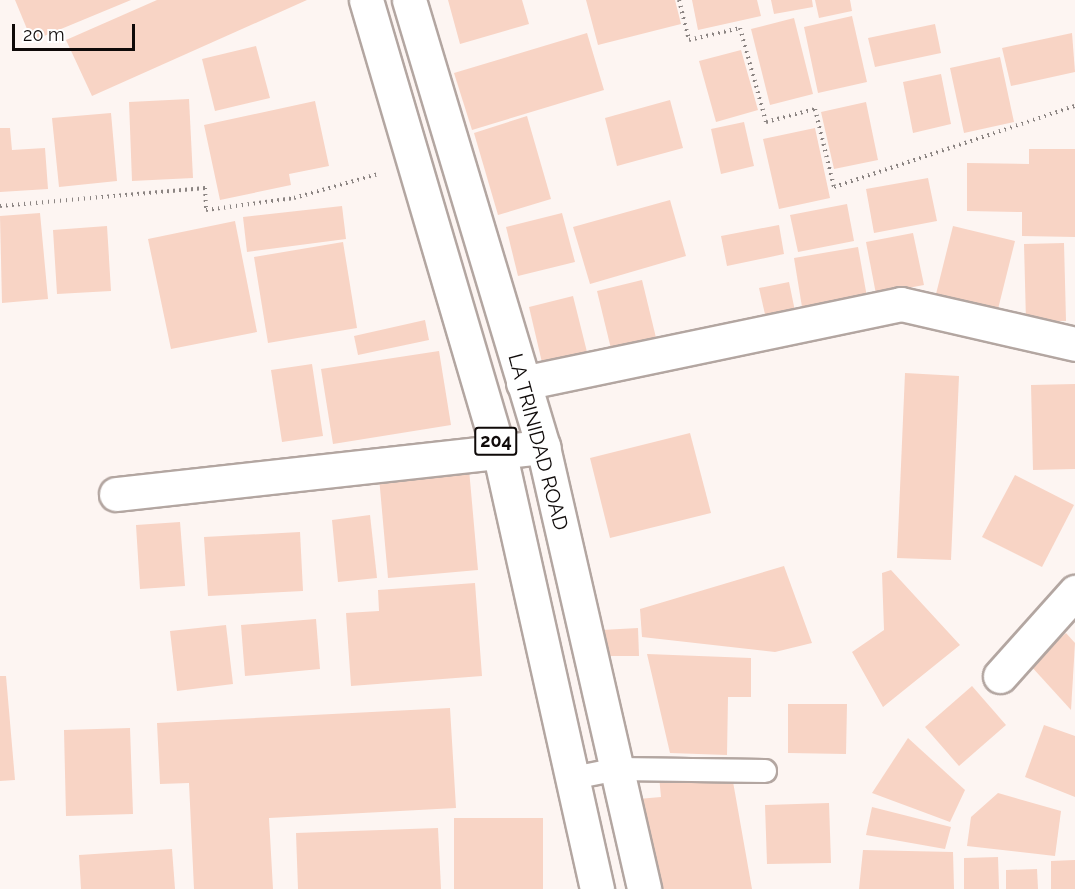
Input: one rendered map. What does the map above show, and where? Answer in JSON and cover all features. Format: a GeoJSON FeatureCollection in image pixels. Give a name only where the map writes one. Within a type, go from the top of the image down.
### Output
{"type":"FeatureCollection","features":[{"type":"Feature","properties":{"kind":"main road","name":"LA TRINIDAD ROAD"},"geometry":{"type":"LineString","coordinates":[[366,0],[417,162],[500,455],[597,889]]}},
{"type":"Feature","properties":{"kind":"main road","name":"LA TRINIDAD ROAD"},"geometry":{"type":"LineString","coordinates":[[410,0],[543,447],[644,889]]}},
{"type":"Feature","properties":{"kind":"main road"},"geometry":{"type":"LineString","coordinates":[[523,383],[901,304],[1075,344]]}},
{"type":"Feature","properties":{"kind":"main road"},"geometry":{"type":"LineString","coordinates":[[116,494],[500,455],[543,447]]}},
{"type":"Feature","properties":{"kind":"main road"},"geometry":{"type":"LineString","coordinates":[[528,578],[572,572]]}},
{"type":"Feature","properties":{"kind":"main road"},"geometry":{"type":"LineString","coordinates":[[1000,675],[1075,592]]}},
{"type":"Feature","properties":{"kind":"lane"},"geometry":{"type":"LineString","coordinates":[[573,778],[618,769],[765,771]]}},
{"type":"Feature","properties":{"kind":"path"},"geometry":{"type":"LineString","coordinates":[[679,0],[689,40],[740,28],[766,122],[815,109],[834,187],[1075,106]]}},
{"type":"Feature","properties":{"kind":"path"},"geometry":{"type":"LineString","coordinates":[[0,206],[205,188],[206,210],[294,198],[417,162]]}},
{"type":"Feature","properties":{"kind":"building"},"geometry":{"type":"Polygon","coordinates":[[[15,0],[131,0],[32,41],[15,0]]]}},
{"type":"Feature","properties":{"kind":"building"},"geometry":{"type":"Polygon","coordinates":[[[157,0],[307,0],[92,96],[66,40],[157,0]]]}},
{"type":"Feature","properties":{"kind":"building"},"geometry":{"type":"Polygon","coordinates":[[[448,0],[522,0],[529,24],[460,44],[448,0]]]}},
{"type":"Feature","properties":{"kind":"building"},"geometry":{"type":"Polygon","coordinates":[[[586,0],[675,0],[681,24],[598,45],[586,0]]]}},
{"type":"Feature","properties":{"kind":"building"},"geometry":{"type":"Polygon","coordinates":[[[692,0],[757,0],[761,16],[698,30],[692,0]]]}},
{"type":"Feature","properties":{"kind":"building"},"geometry":{"type":"Polygon","coordinates":[[[771,0],[812,0],[813,7],[774,14],[771,0]]]}},
{"type":"Feature","properties":{"kind":"building"},"geometry":{"type":"Polygon","coordinates":[[[815,0],[850,0],[852,11],[819,18],[815,0]]]}},
{"type":"Feature","properties":{"kind":"building"},"geometry":{"type":"Polygon","coordinates":[[[852,16],[867,82],[818,93],[804,27],[852,16]]]}},
{"type":"Feature","properties":{"kind":"building"},"geometry":{"type":"Polygon","coordinates":[[[794,18],[813,94],[770,105],[751,29],[794,18]]]}},
{"type":"Feature","properties":{"kind":"building"},"geometry":{"type":"Polygon","coordinates":[[[935,24],[941,53],[875,67],[868,38],[935,24]]]}},
{"type":"Feature","properties":{"kind":"building"},"geometry":{"type":"Polygon","coordinates":[[[587,33],[604,90],[472,130],[454,73],[587,33]]]}},
{"type":"Feature","properties":{"kind":"building"},"geometry":{"type":"Polygon","coordinates":[[[1072,33],[1075,72],[1011,86],[1002,48],[1072,33]]]}},
{"type":"Feature","properties":{"kind":"building"},"geometry":{"type":"Polygon","coordinates":[[[256,46],[270,98],[215,111],[202,59],[256,46]]]}},
{"type":"Feature","properties":{"kind":"building"},"geometry":{"type":"Polygon","coordinates":[[[741,50],[758,110],[716,122],[699,61],[741,50]]]}},
{"type":"Feature","properties":{"kind":"building"},"geometry":{"type":"Polygon","coordinates":[[[1000,57],[1014,122],[964,133],[950,68],[1000,57]]]}},
{"type":"Feature","properties":{"kind":"building"},"geometry":{"type":"Polygon","coordinates":[[[941,74],[951,124],[913,133],[903,82],[941,74]]]}},
{"type":"Feature","properties":{"kind":"building"},"geometry":{"type":"Polygon","coordinates":[[[189,99],[193,178],[132,181],[129,102],[189,99]]]}},
{"type":"Feature","properties":{"kind":"building"},"geometry":{"type":"Polygon","coordinates":[[[670,100],[683,148],[617,166],[605,118],[670,100]]]}},
{"type":"Feature","properties":{"kind":"building"},"geometry":{"type":"Polygon","coordinates":[[[315,101],[329,166],[289,174],[291,185],[220,200],[204,125],[315,101]]]}},
{"type":"Feature","properties":{"kind":"building"},"geometry":{"type":"Polygon","coordinates":[[[866,102],[878,160],[834,169],[821,112],[866,102]]]}},
{"type":"Feature","properties":{"kind":"building"},"geometry":{"type":"Polygon","coordinates":[[[111,113],[117,181],[59,187],[52,118],[111,113]]]}},
{"type":"Feature","properties":{"kind":"building"},"geometry":{"type":"Polygon","coordinates":[[[527,116],[551,199],[498,215],[474,133],[527,116]]]}},
{"type":"Feature","properties":{"kind":"building"},"geometry":{"type":"Polygon","coordinates":[[[744,122],[754,166],[721,174],[711,129],[744,122]]]}},
{"type":"Feature","properties":{"kind":"building"},"geometry":{"type":"Polygon","coordinates":[[[0,128],[10,128],[12,150],[45,148],[48,189],[0,192],[0,128]]]}},
{"type":"Feature","properties":{"kind":"building"},"geometry":{"type":"Polygon","coordinates":[[[815,128],[830,198],[779,209],[763,139],[815,128]]]}},
{"type":"Feature","properties":{"kind":"building"},"geometry":{"type":"Polygon","coordinates":[[[1029,149],[1075,149],[1075,237],[1022,236],[1022,212],[967,211],[967,163],[1029,164],[1029,149]]]}},
{"type":"Feature","properties":{"kind":"building"},"geometry":{"type":"Polygon","coordinates":[[[928,178],[937,221],[874,233],[866,189],[928,178]]]}},
{"type":"Feature","properties":{"kind":"building"},"geometry":{"type":"Polygon","coordinates":[[[670,200],[686,256],[590,284],[573,227],[670,200]]]}},
{"type":"Feature","properties":{"kind":"building"},"geometry":{"type":"Polygon","coordinates":[[[847,204],[854,241],[798,252],[790,215],[847,204]]]}},
{"type":"Feature","properties":{"kind":"building"},"geometry":{"type":"Polygon","coordinates":[[[342,206],[346,239],[247,252],[243,217],[342,206]]]}},
{"type":"Feature","properties":{"kind":"building"},"geometry":{"type":"Polygon","coordinates":[[[40,213],[48,299],[2,303],[0,216],[40,213]]]}},
{"type":"Feature","properties":{"kind":"building"},"geometry":{"type":"Polygon","coordinates":[[[562,213],[575,262],[518,276],[506,227],[562,213]]]}},
{"type":"Feature","properties":{"kind":"building"},"geometry":{"type":"Polygon","coordinates":[[[235,221],[257,332],[171,349],[148,239],[235,221]]]}},
{"type":"Feature","properties":{"kind":"building"},"geometry":{"type":"Polygon","coordinates":[[[779,225],[784,254],[727,266],[721,236],[779,225]]]}},
{"type":"Feature","properties":{"kind":"building"},"geometry":{"type":"Polygon","coordinates":[[[107,226],[111,291],[57,294],[53,230],[107,226]]]}},
{"type":"Feature","properties":{"kind":"building"},"geometry":{"type":"Polygon","coordinates":[[[953,226],[1015,241],[996,317],[934,302],[953,226]]]}},
{"type":"Feature","properties":{"kind":"building"},"geometry":{"type":"Polygon","coordinates":[[[913,233],[924,285],[876,294],[866,242],[913,233]]]}},
{"type":"Feature","properties":{"kind":"building"},"geometry":{"type":"Polygon","coordinates":[[[343,242],[357,328],[268,343],[254,257],[343,242]]]}},
{"type":"Feature","properties":{"kind":"building"},"geometry":{"type":"Polygon","coordinates":[[[1064,243],[1066,321],[1026,321],[1024,244],[1064,243]]]}},
{"type":"Feature","properties":{"kind":"building"},"geometry":{"type":"Polygon","coordinates":[[[858,247],[867,297],[802,307],[794,258],[858,247]]]}},
{"type":"Feature","properties":{"kind":"building"},"geometry":{"type":"Polygon","coordinates":[[[642,280],[658,346],[613,357],[597,291],[642,280]]]}},
{"type":"Feature","properties":{"kind":"building"},"geometry":{"type":"Polygon","coordinates":[[[789,282],[796,316],[767,323],[759,288],[789,282]]]}},
{"type":"Feature","properties":{"kind":"building"},"geometry":{"type":"Polygon","coordinates":[[[573,296],[589,360],[544,371],[529,307],[573,296]]]}},
{"type":"Feature","properties":{"kind":"building"},"geometry":{"type":"Polygon","coordinates":[[[425,320],[429,340],[358,355],[354,336],[425,320]]]}},
{"type":"Feature","properties":{"kind":"building"},"geometry":{"type":"Polygon","coordinates":[[[439,351],[451,425],[333,444],[321,369],[439,351]]]}},
{"type":"Feature","properties":{"kind":"building"},"geometry":{"type":"Polygon","coordinates":[[[312,364],[323,436],[282,442],[271,370],[312,364]]]}},
{"type":"Feature","properties":{"kind":"building"},"geometry":{"type":"Polygon","coordinates":[[[905,373],[959,376],[951,560],[897,558],[905,373]]]}},
{"type":"Feature","properties":{"kind":"building"},"geometry":{"type":"Polygon","coordinates":[[[1075,384],[1075,469],[1033,470],[1031,385],[1075,384]]]}},
{"type":"Feature","properties":{"kind":"building"},"geometry":{"type":"Polygon","coordinates":[[[690,433],[711,513],[610,538],[590,458],[690,433]]]}},
{"type":"Feature","properties":{"kind":"building"},"geometry":{"type":"Polygon","coordinates":[[[469,469],[478,570],[388,578],[379,477],[469,469]]]}},
{"type":"Feature","properties":{"kind":"building"},"geometry":{"type":"Polygon","coordinates":[[[1015,475],[1074,505],[1042,567],[982,537],[1015,475]]]}},
{"type":"Feature","properties":{"kind":"building"},"geometry":{"type":"Polygon","coordinates":[[[370,515],[377,578],[338,582],[332,520],[370,515]]]}},
{"type":"Feature","properties":{"kind":"building"},"geometry":{"type":"Polygon","coordinates":[[[180,522],[185,586],[140,589],[136,525],[180,522]]]}},
{"type":"Feature","properties":{"kind":"building"},"geometry":{"type":"Polygon","coordinates":[[[300,532],[303,591],[208,596],[204,537],[300,532]]]}},
{"type":"Feature","properties":{"kind":"building"},"geometry":{"type":"Polygon","coordinates":[[[784,566],[812,643],[775,652],[642,637],[640,609],[784,566]]]}},
{"type":"Feature","properties":{"kind":"building"},"geometry":{"type":"Polygon","coordinates":[[[891,570],[960,645],[883,707],[852,652],[884,630],[882,573],[891,570]]]}},
{"type":"Feature","properties":{"kind":"building"},"geometry":{"type":"Polygon","coordinates":[[[475,583],[482,676],[351,686],[346,613],[379,611],[378,590],[475,583]]]}},
{"type":"Feature","properties":{"kind":"building"},"geometry":{"type":"Polygon","coordinates":[[[316,619],[320,669],[245,676],[241,625],[316,619]]]}},
{"type":"Feature","properties":{"kind":"building"},"geometry":{"type":"Polygon","coordinates":[[[226,625],[233,684],[177,691],[170,631],[226,625]]]}},
{"type":"Feature","properties":{"kind":"building"},"geometry":{"type":"Polygon","coordinates":[[[638,628],[639,656],[603,656],[602,630],[638,628]]]}},
{"type":"Feature","properties":{"kind":"building"},"geometry":{"type":"Polygon","coordinates":[[[1066,633],[1075,643],[1071,710],[1030,665],[1066,633]]]}},
{"type":"Feature","properties":{"kind":"building"},"geometry":{"type":"Polygon","coordinates":[[[647,654],[751,658],[751,697],[728,697],[727,755],[670,753],[647,654]]]}},
{"type":"Feature","properties":{"kind":"building"},"geometry":{"type":"Polygon","coordinates":[[[0,676],[6,676],[15,780],[0,781],[0,676]]]}},
{"type":"Feature","properties":{"kind":"building"},"geometry":{"type":"Polygon","coordinates":[[[972,686],[1006,725],[959,766],[925,727],[972,686]]]}},
{"type":"Feature","properties":{"kind":"building"},"geometry":{"type":"Polygon","coordinates":[[[788,704],[847,704],[846,754],[788,753],[788,704]]]}},
{"type":"Feature","properties":{"kind":"building"},"geometry":{"type":"Polygon","coordinates":[[[450,708],[456,808],[269,818],[273,889],[194,889],[189,783],[160,784],[157,723],[450,708]]]}},
{"type":"Feature","properties":{"kind":"building"},"geometry":{"type":"Polygon","coordinates":[[[1044,725],[1075,736],[1075,797],[1025,777],[1044,725]]]}},
{"type":"Feature","properties":{"kind":"building"},"geometry":{"type":"Polygon","coordinates":[[[130,728],[133,814],[66,816],[64,730],[130,728]]]}},
{"type":"Feature","properties":{"kind":"building"},"geometry":{"type":"Polygon","coordinates":[[[908,738],[965,790],[950,822],[872,793],[908,738]]]}},
{"type":"Feature","properties":{"kind":"building"},"geometry":{"type":"Polygon","coordinates":[[[659,776],[732,776],[752,889],[655,889],[638,799],[661,797],[659,776]]]}},
{"type":"Feature","properties":{"kind":"building"},"geometry":{"type":"Polygon","coordinates":[[[998,793],[1061,811],[1055,856],[967,846],[971,817],[998,793]]]}},
{"type":"Feature","properties":{"kind":"building"},"geometry":{"type":"Polygon","coordinates":[[[829,803],[831,863],[767,864],[765,805],[829,803]]]}},
{"type":"Feature","properties":{"kind":"building"},"geometry":{"type":"Polygon","coordinates":[[[872,807],[951,827],[945,849],[866,835],[872,807]]]}},
{"type":"Feature","properties":{"kind":"building"},"geometry":{"type":"Polygon","coordinates":[[[454,818],[543,818],[543,889],[454,889],[454,818]]]}},
{"type":"Feature","properties":{"kind":"building"},"geometry":{"type":"Polygon","coordinates":[[[438,828],[441,889],[298,889],[296,833],[438,828]]]}},
{"type":"Feature","properties":{"kind":"building"},"geometry":{"type":"Polygon","coordinates":[[[172,849],[175,889],[81,889],[79,855],[172,849]]]}},
{"type":"Feature","properties":{"kind":"building"},"geometry":{"type":"Polygon","coordinates":[[[863,850],[953,852],[954,889],[859,889],[863,850]]]}},
{"type":"Feature","properties":{"kind":"building"},"geometry":{"type":"Polygon","coordinates":[[[998,857],[999,889],[964,889],[964,858],[998,857]]]}},
{"type":"Feature","properties":{"kind":"building"},"geometry":{"type":"Polygon","coordinates":[[[1075,860],[1075,889],[1051,889],[1051,861],[1075,860]]]}},
{"type":"Feature","properties":{"kind":"building"},"geometry":{"type":"Polygon","coordinates":[[[1037,869],[1038,889],[1006,889],[1006,870],[1037,869]]]}}]}
